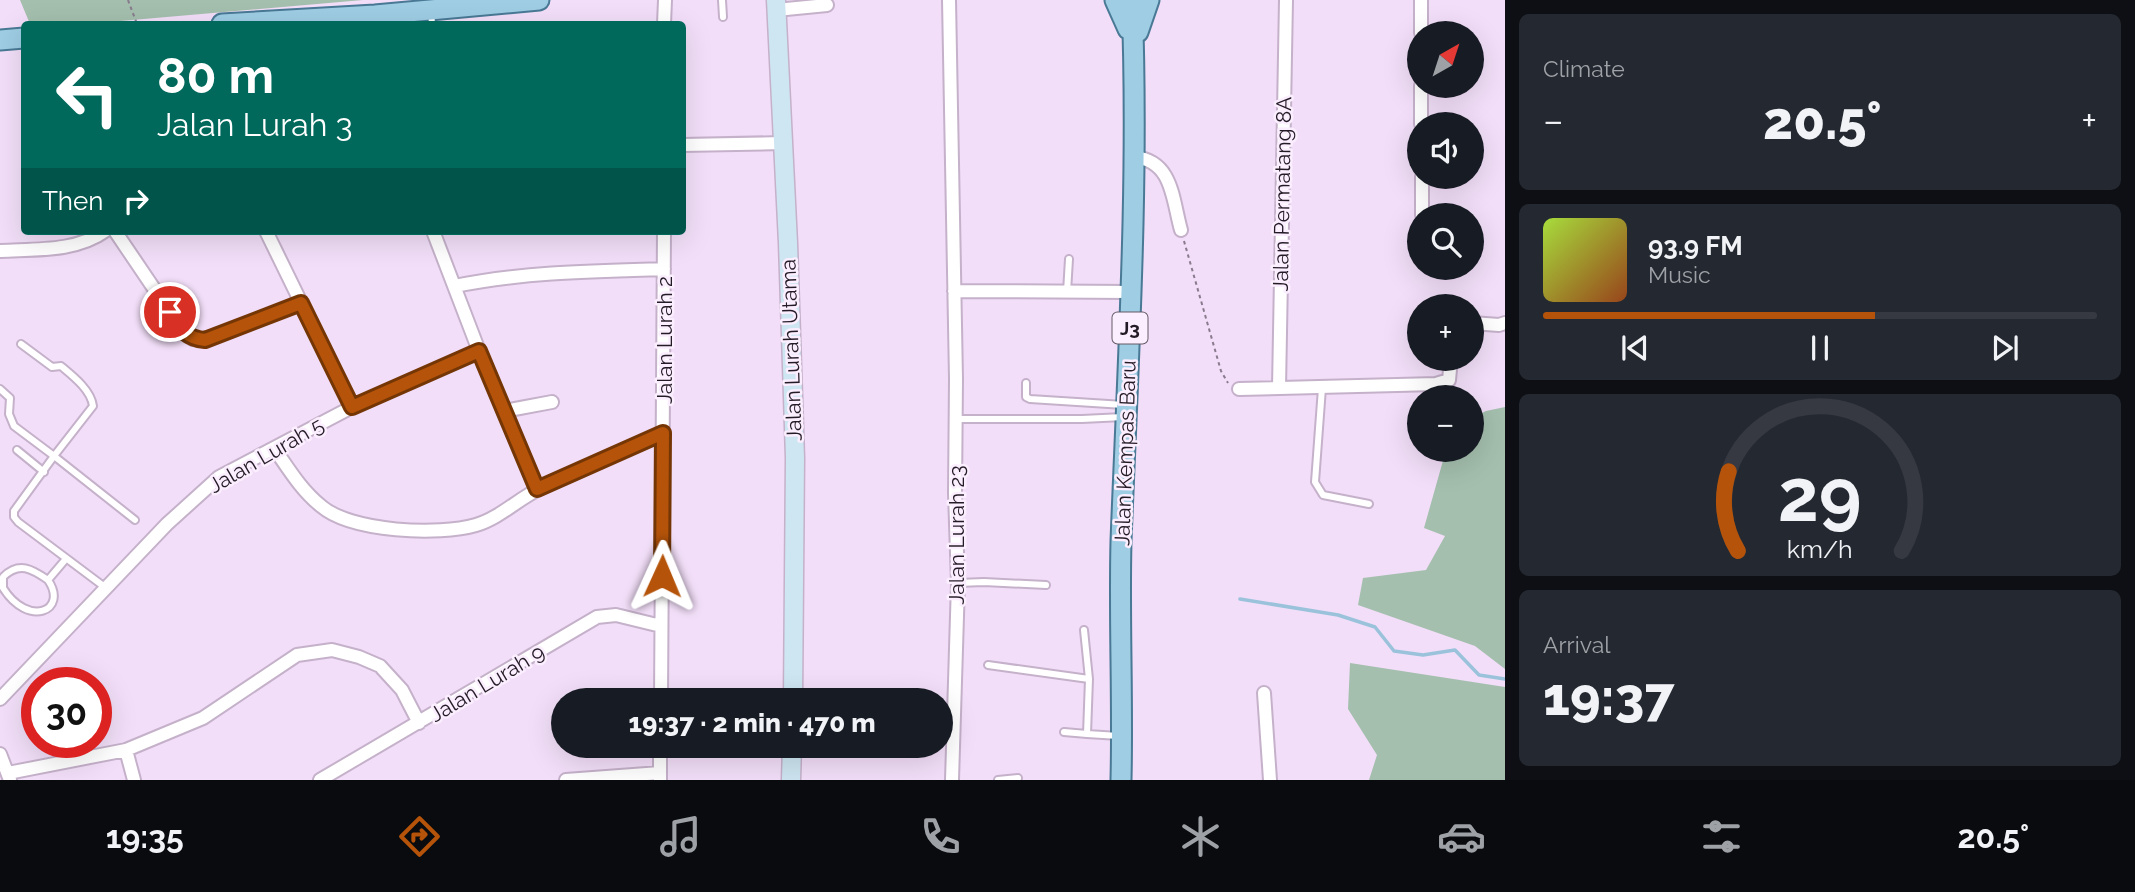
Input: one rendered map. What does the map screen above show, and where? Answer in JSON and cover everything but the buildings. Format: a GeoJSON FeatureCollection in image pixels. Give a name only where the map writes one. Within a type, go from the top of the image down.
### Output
{"type":"FeatureCollection","features":[{"type":"Feature","properties":{"kind":"main road"},"geometry":{"type":"LineString","coordinates":[[337,21],[375,20],[539,0]]}},
{"type":"Feature","properties":{"kind":"main road"},"geometry":{"type":"LineString","coordinates":[[1115,0],[1134,43]]}},
{"type":"Feature","properties":{"kind":"main road","name":"Jalan Kempas Baru"},"geometry":{"type":"LineString","coordinates":[[1121,780],[1121,546],[1131,292],[1134,43],[1132,0]]}},
{"type":"Feature","properties":{"kind":"main road"},"geometry":{"type":"LineString","coordinates":[[1134,43],[1149,0]]}},
{"type":"Feature","properties":{"kind":"main road"},"geometry":{"type":"LineString","coordinates":[[0,40],[21,38]]}},
{"type":"Feature","properties":{"kind":"street"},"geometry":{"type":"LineString","coordinates":[[664,0],[664,21]]}},
{"type":"Feature","properties":{"kind":"street","name":"Jalan Lurah 23"},"geometry":{"type":"LineString","coordinates":[[949,0],[958,583],[952,780]]}},
{"type":"Feature","properties":{"kind":"street","name":"Jalan Permatang 8A"},"geometry":{"type":"LineString","coordinates":[[1279,388],[1286,0]]}},
{"type":"Feature","properties":{"kind":"street"},"geometry":{"type":"LineString","coordinates":[[1421,0],[1421,21]]}},
{"type":"Feature","properties":{"kind":"street"},"geometry":{"type":"LineString","coordinates":[[776,5],[827,5]]}},
{"type":"Feature","properties":{"kind":"street","name":"Jalan Lurah Utama"},"geometry":{"type":"LineString","coordinates":[[776,5],[794,458],[793,688]]}},
{"type":"Feature","properties":{"kind":"street"},"geometry":{"type":"LineString","coordinates":[[686,145],[783,143]]}},
{"type":"Feature","properties":{"kind":"street"},"geometry":{"type":"LineString","coordinates":[[1133,157],[1147,159],[1164,171],[1181,230]]}},
{"type":"Feature","properties":{"kind":"street"},"geometry":{"type":"LineString","coordinates":[[0,251],[68,247],[93,240],[100,235]]}},
{"type":"Feature","properties":{"kind":"street"},"geometry":{"type":"LineString","coordinates":[[118,235],[184,333],[193,339],[205,340],[301,303]]}},
{"type":"Feature","properties":{"kind":"street"},"geometry":{"type":"LineString","coordinates":[[268,235],[352,407]]}},
{"type":"Feature","properties":{"kind":"street"},"geometry":{"type":"LineString","coordinates":[[435,235],[479,351],[537,489]]}},
{"type":"Feature","properties":{"kind":"street","name":"Jalan Lurah 2"},"geometry":{"type":"LineString","coordinates":[[660,688],[664,235]]}},
{"type":"Feature","properties":{"kind":"street"},"geometry":{"type":"LineString","coordinates":[[455,286],[532,274],[664,269]]}},
{"type":"Feature","properties":{"kind":"street"},"geometry":{"type":"LineString","coordinates":[[954,291],[1131,292]]}},
{"type":"Feature","properties":{"kind":"street"},"geometry":{"type":"LineString","coordinates":[[1484,324],[1505,323]]}},
{"type":"Feature","properties":{"kind":"street","name":"Jalan Lurah 5"},"geometry":{"type":"LineString","coordinates":[[0,699],[167,524],[219,477],[352,407],[479,351]]}},
{"type":"Feature","properties":{"kind":"street"},"geometry":{"type":"LineString","coordinates":[[1239,389],[1443,383],[1449,380],[1450,371]]}},
{"type":"Feature","properties":{"kind":"street"},"geometry":{"type":"LineString","coordinates":[[504,411],[552,402]]}},
{"type":"Feature","properties":{"kind":"street"},"geometry":{"type":"LineString","coordinates":[[274,448],[304,490],[323,508],[347,521],[424,531],[478,524],[537,489],[663,433]]}},
{"type":"Feature","properties":{"kind":"street","name":"Jalan Lurah 9"},"geometry":{"type":"LineString","coordinates":[[320,780],[597,617],[616,615],[662,626]]}},
{"type":"Feature","properties":{"kind":"street"},"geometry":{"type":"LineString","coordinates":[[0,754],[9,776],[126,750],[204,718],[297,654],[332,650],[380,666],[402,690],[419,723]]}},
{"type":"Feature","properties":{"kind":"street"},"geometry":{"type":"LineString","coordinates":[[1264,693],[1270,780]]}},
{"type":"Feature","properties":{"kind":"street"},"geometry":{"type":"LineString","coordinates":[[126,750],[134,780]]}},
{"type":"Feature","properties":{"kind":"street"},"geometry":{"type":"LineString","coordinates":[[566,780],[660,777],[660,758]]}},
{"type":"Feature","properties":{"kind":"street"},"geometry":{"type":"LineString","coordinates":[[791,780],[792,758]]}},
{"type":"Feature","properties":{"kind":"lane"},"geometry":{"type":"LineString","coordinates":[[722,0],[723,17]]}},
{"type":"Feature","properties":{"kind":"lane"},"geometry":{"type":"LineString","coordinates":[[1067,292],[1069,259]]}},
{"type":"Feature","properties":{"kind":"lane"},"geometry":{"type":"LineString","coordinates":[[21,344],[52,367],[61,366],[92,398],[93,406],[18,506],[14,517],[65,560],[106,588]]}},
{"type":"Feature","properties":{"kind":"lane"},"geometry":{"type":"LineString","coordinates":[[1026,383],[1028,398],[1126,411]]}},
{"type":"Feature","properties":{"kind":"lane"},"geometry":{"type":"LineString","coordinates":[[1322,388],[1315,482],[1323,495],[1370,504]]}},
{"type":"Feature","properties":{"kind":"lane"},"geometry":{"type":"LineString","coordinates":[[0,389],[10,398],[9,414],[14,426],[135,520]]}},
{"type":"Feature","properties":{"kind":"lane"},"geometry":{"type":"LineString","coordinates":[[957,419],[1082,419],[1126,411]]}},
{"type":"Feature","properties":{"kind":"lane"},"geometry":{"type":"LineString","coordinates":[[16,450],[44,472]]}},
{"type":"Feature","properties":{"kind":"lane"},"geometry":{"type":"LineString","coordinates":[[48,580],[65,560]]}},
{"type":"Feature","properties":{"kind":"lane"},"geometry":{"type":"LineString","coordinates":[[18,567],[30,569],[48,580],[54,589],[55,598],[50,606],[40,612],[31,613],[18,607],[3,588],[3,577],[18,567]]}},
{"type":"Feature","properties":{"kind":"lane"},"geometry":{"type":"LineString","coordinates":[[958,583],[1046,585]]}},
{"type":"Feature","properties":{"kind":"lane"},"geometry":{"type":"LineString","coordinates":[[1083,629],[1089,679],[1087,734]]}},
{"type":"Feature","properties":{"kind":"lane"},"geometry":{"type":"LineString","coordinates":[[988,665],[1089,679]]}},
{"type":"Feature","properties":{"kind":"lane"},"geometry":{"type":"LineString","coordinates":[[1064,732],[1122,736]]}},
{"type":"Feature","properties":{"kind":"lane"},"geometry":{"type":"LineString","coordinates":[[998,780],[1018,778]]}},
{"type":"Feature","properties":{"kind":"path"},"geometry":{"type":"LineString","coordinates":[[128,0],[136,21]]}},
{"type":"Feature","properties":{"kind":"path"},"geometry":{"type":"LineString","coordinates":[[1181,230],[1222,371],[1230,385],[1239,389]]}},
{"type":"Feature","properties":{"kind":"green space"},"geometry":{"type":"Polygon","coordinates":[[[20,0],[363,0],[121,21],[29,21],[20,0]]]}},
{"type":"Feature","properties":{"kind":"green space"},"geometry":{"type":"Polygon","coordinates":[[[1505,407],[1505,669],[1475,646],[1358,605],[1363,578],[1426,570],[1445,536],[1424,528],[1443,462],[1484,462],[1486,411],[1505,407]]]}},
{"type":"Feature","properties":{"kind":"green space"},"geometry":{"type":"Polygon","coordinates":[[[1350,663],[1505,687],[1505,780],[1369,780],[1377,755],[1348,709],[1350,663]]]}},
{"type":"Feature","properties":{"kind":"waterway"},"geometry":{"type":"LineString","coordinates":[[1240,599],[1338,615],[1375,627],[1394,651],[1423,655],[1455,650],[1479,675],[1505,679]]}},
{"type":"Feature","properties":{"kind":"route"},"geometry":{"type":"LineString","coordinates":[[170,312],[184,333],[193,339],[205,340],[301,303],[352,407],[479,351],[537,489],[663,433],[662,576]]}}]}
